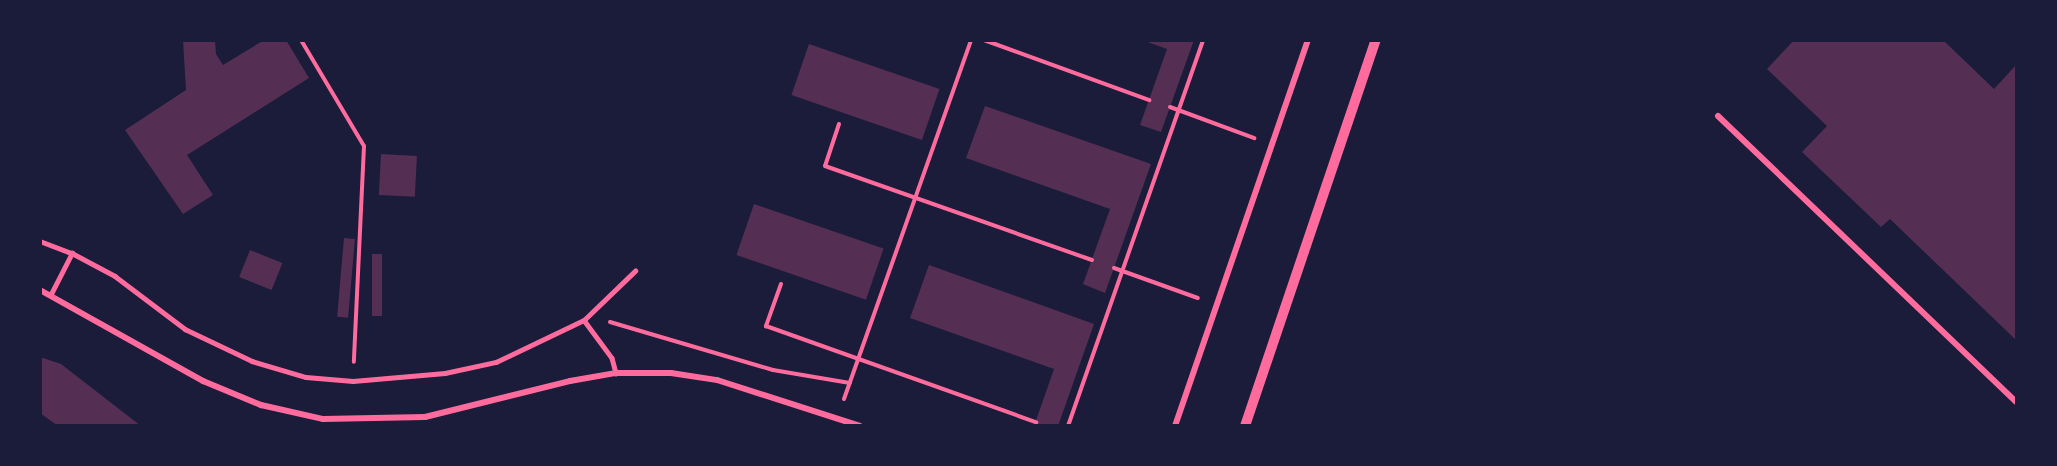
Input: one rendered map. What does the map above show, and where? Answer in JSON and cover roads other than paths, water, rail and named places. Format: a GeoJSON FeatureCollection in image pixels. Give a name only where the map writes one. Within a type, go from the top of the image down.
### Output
{"type":"FeatureCollection","features":[{"type":"Feature","properties":{"kind":"street"},"geometry":{"type":"LineString","coordinates":[[1175,426],[1308,40]]}},
{"type":"Feature","properties":{"kind":"street"},"geometry":{"type":"LineString","coordinates":[[1245,426],[1376,40]]}},
{"type":"Feature","properties":{"kind":"street"},"geometry":{"type":"LineString","coordinates":[[1718,116],[2016,402]]}},
{"type":"Feature","properties":{"kind":"street"},"geometry":{"type":"LineString","coordinates":[[40,290],[51,294],[203,381],[261,405],[323,422],[425,417],[616,374],[671,373],[717,380],[838,417],[860,426]]}},
{"type":"Feature","properties":{"kind":"lane"},"geometry":{"type":"LineString","coordinates":[[40,241],[72,253],[116,276],[185,329],[252,362],[306,377],[353,381],[445,374],[496,362],[584,320],[634,271]]}},
{"type":"Feature","properties":{"kind":"lane"},"geometry":{"type":"LineString","coordinates":[[51,294],[72,253]]}},
{"type":"Feature","properties":{"kind":"lane"},"geometry":{"type":"LineString","coordinates":[[584,320],[612,358],[616,374]]}}]}
